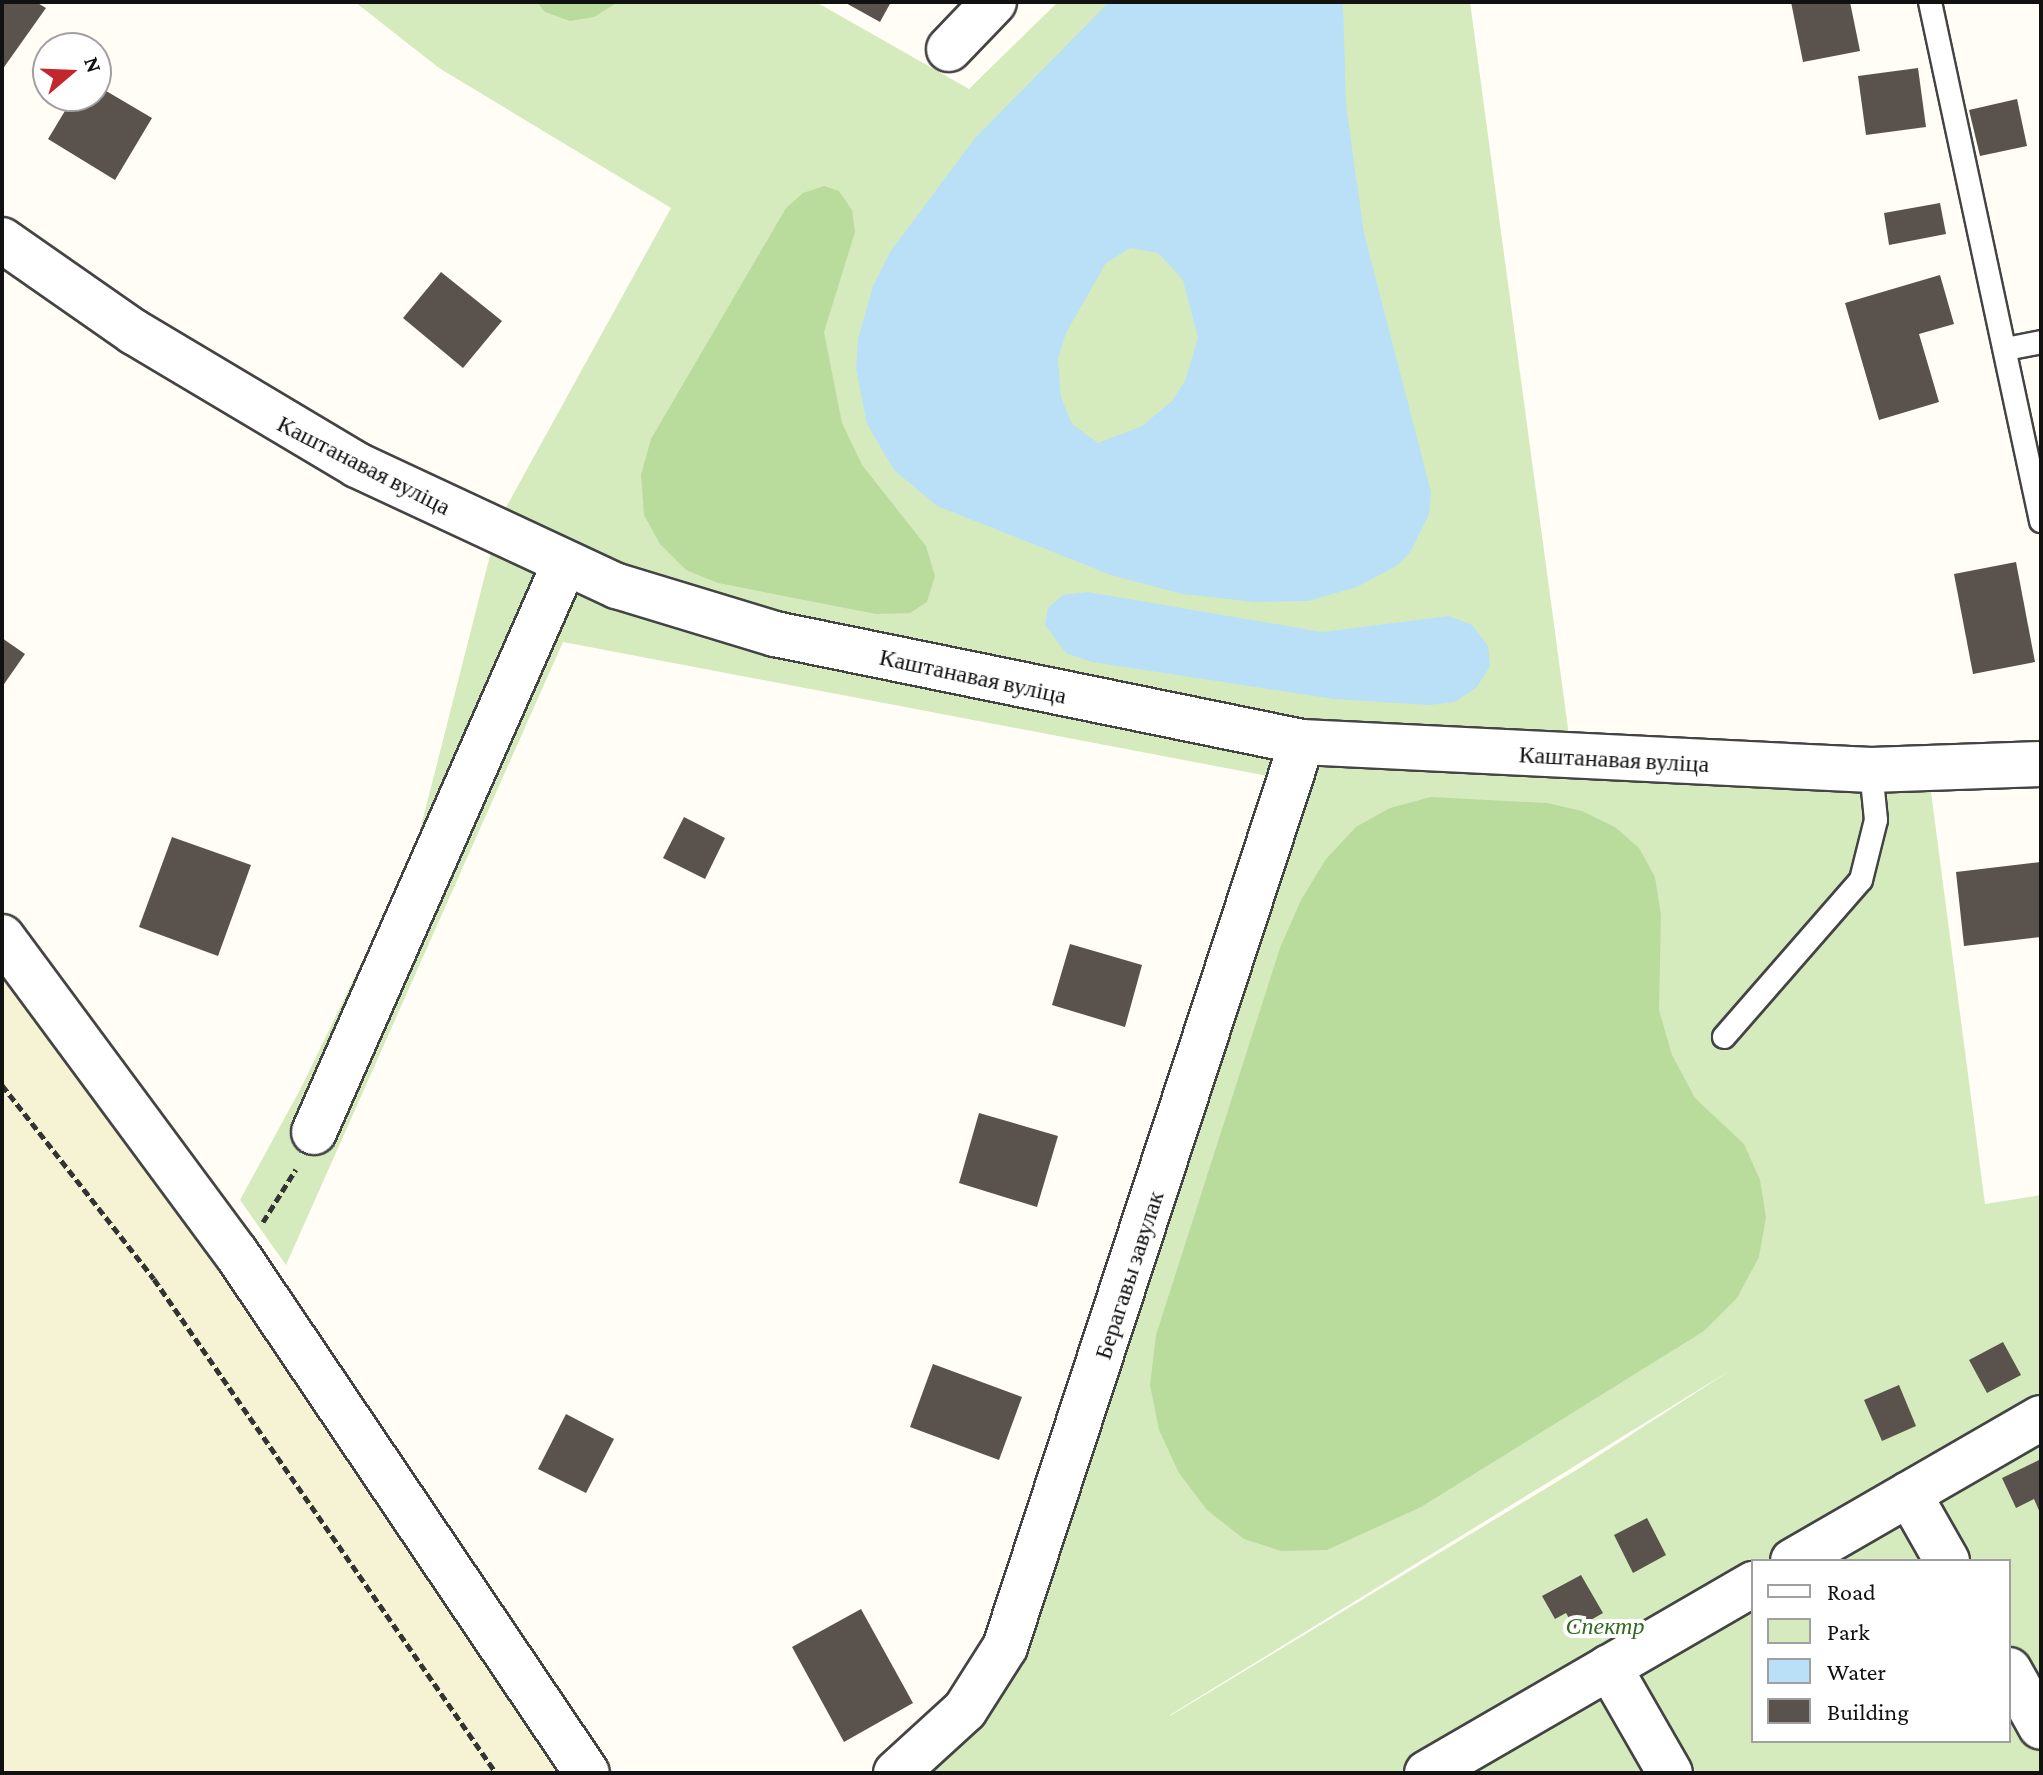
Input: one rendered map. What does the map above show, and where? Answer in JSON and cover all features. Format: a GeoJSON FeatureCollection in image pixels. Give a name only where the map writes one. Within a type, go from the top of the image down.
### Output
{"type":"FeatureCollection","features":[{"type":"Feature","properties":{"kind":"street"},"geometry":{"type":"LineString","coordinates":[[949,49],[994,2]]}},
{"type":"Feature","properties":{"kind":"street","name":"Каштанавая вуліца"},"geometry":{"type":"LineString","coordinates":[[2,240],[254,407],[357,465],[564,565],[670,605],[775,634],[1302,742],[1871,770],[2041,764]]}},
{"type":"Feature","properties":{"kind":"street"},"geometry":{"type":"LineString","coordinates":[[314,1132],[564,565]]}},
{"type":"Feature","properties":{"kind":"street","name":"Берагавы завулак"},"geometry":{"type":"LineString","coordinates":[[896,1773],[965,1710],[1009,1635],[1302,742]]}},
{"type":"Feature","properties":{"kind":"street"},"geometry":{"type":"LineString","coordinates":[[2,937],[236,1253],[587,1773]]}},
{"type":"Feature","properties":{"kind":"street"},"geometry":{"type":"LineString","coordinates":[[1796,1559],[2041,1418]]}},
{"type":"Feature","properties":{"kind":"street"},"geometry":{"type":"LineString","coordinates":[[1909,1494],[1946,1559]]}},
{"type":"Feature","properties":{"kind":"street"},"geometry":{"type":"LineString","coordinates":[[1427,1773],[1751,1585]]}},
{"type":"Feature","properties":{"kind":"street"},"geometry":{"type":"LineString","coordinates":[[1609,1667],[1670,1773]]}},
{"type":"Feature","properties":{"kind":"street"},"geometry":{"type":"LineString","coordinates":[[2011,1674],[2041,1727]]}},
{"type":"Feature","properties":{"kind":"lane"},"geometry":{"type":"LineString","coordinates":[[1930,2],[2041,521]]}},
{"type":"Feature","properties":{"kind":"lane"},"geometry":{"type":"LineString","coordinates":[[2006,349],[2041,342]]}},
{"type":"Feature","properties":{"kind":"lane"},"geometry":{"type":"LineString","coordinates":[[1724,1037],[1861,880],[1876,820],[1871,770]]}},
{"type":"Feature","properties":{"kind":"path"},"geometry":{"type":"LineString","coordinates":[[2,1085],[154,1279],[496,1773]]}},
{"type":"Feature","properties":{"kind":"path"},"geometry":{"type":"LineString","coordinates":[[236,1253],[273,1207],[314,1132]]}},
{"type":"Feature","properties":{"kind":"shaded area"},"geometry":{"type":"Polygon","coordinates":[[[2,937],[587,1773],[2,1773],[2,937]]]}},
{"type":"Feature","properties":{"kind":"green space","name":"Спектр"},"geometry":{"type":"Polygon","coordinates":[[[355,2],[816,2],[969,89],[1058,2],[1470,2],[1572,758],[1928,769],[1985,1204],[2041,1195],[2041,1773],[896,1773],[965,1710],[1289,780],[563,642],[286,1265],[240,1200],[302,1086],[414,854],[499,520],[671,208],[439,68],[355,2]],[[1734,1368],[1170,1716],[1578,1469],[1734,1368]]]}},
{"type":"Feature","properties":{"kind":"green space"},"geometry":{"type":"Polygon","coordinates":[[[537,2],[618,2],[594,17],[570,21],[545,12],[537,2]]]}},
{"type":"Feature","properties":{"kind":"green space"},"geometry":{"type":"Polygon","coordinates":[[[824,186],[839,191],[852,210],[855,232],[824,332],[842,423],[862,465],[926,546],[935,576],[927,602],[910,613],[876,614],[718,583],[686,570],[660,544],[644,515],[641,475],[651,439],[786,208],[803,193],[824,186]]]}},
{"type":"Feature","properties":{"kind":"green space"},"geometry":{"type":"Polygon","coordinates":[[[1431,797],[1547,803],[1582,811],[1615,827],[1639,848],[1655,877],[1661,915],[1659,1010],[1672,1055],[1695,1098],[1744,1144],[1760,1180],[1766,1217],[1759,1257],[1737,1298],[1704,1331],[1421,1507],[1327,1550],[1281,1551],[1244,1539],[1207,1510],[1179,1473],[1159,1430],[1150,1385],[1156,1335],[1280,948],[1301,900],[1326,859],[1356,827],[1390,808],[1431,797]]]}},
{"type":"Feature","properties":{"kind":"water"},"geometry":{"type":"Polygon","coordinates":[[[1109,2],[1343,2],[1346,105],[1364,233],[1431,492],[1429,514],[1411,551],[1398,565],[1357,587],[1308,601],[1255,602],[1182,594],[1111,575],[937,506],[894,470],[867,424],[856,369],[858,339],[873,286],[890,252],[975,138],[1109,2]],[[1130,248],[1106,263],[1066,333],[1058,359],[1061,397],[1072,424],[1098,443],[1142,426],[1172,401],[1185,381],[1198,338],[1183,280],[1158,253],[1130,248]]]}},
{"type":"Feature","properties":{"kind":"water"},"geometry":{"type":"Polygon","coordinates":[[[1088,592],[1322,632],[1449,616],[1472,625],[1488,646],[1490,666],[1477,687],[1455,702],[1429,705],[1334,699],[1092,662],[1066,653],[1045,625],[1048,608],[1063,595],[1088,592]]]}},
{"type":"Feature","properties":{"kind":"building"},"geometry":{"type":"Polygon","coordinates":[[[2,2],[36,2],[46,8],[2,70],[2,2]]]}},
{"type":"Feature","properties":{"kind":"building"},"geometry":{"type":"Polygon","coordinates":[[[844,2],[891,2],[880,22],[844,2]]]}},
{"type":"Feature","properties":{"kind":"building"},"geometry":{"type":"Polygon","coordinates":[[[1791,2],[1850,2],[1860,51],[1803,62],[1791,2]]]}},
{"type":"Feature","properties":{"kind":"building"},"geometry":{"type":"Polygon","coordinates":[[[1918,68],[1926,127],[1866,135],[1858,76],[1918,68]]]}},
{"type":"Feature","properties":{"kind":"building"},"geometry":{"type":"Polygon","coordinates":[[[112,94],[152,118],[115,180],[48,139],[64,112],[112,112],[112,94]]]}},
{"type":"Feature","properties":{"kind":"building"},"geometry":{"type":"Polygon","coordinates":[[[2017,99],[2027,146],[1980,156],[1969,110],[2017,99]]]}},
{"type":"Feature","properties":{"kind":"building"},"geometry":{"type":"Polygon","coordinates":[[[1940,203],[1946,234],[1889,245],[1884,213],[1940,203]]]}},
{"type":"Feature","properties":{"kind":"building"},"geometry":{"type":"Polygon","coordinates":[[[441,272],[502,321],[463,368],[403,318],[441,272]]]}},
{"type":"Feature","properties":{"kind":"building"},"geometry":{"type":"Polygon","coordinates":[[[1940,275],[1954,324],[1919,334],[1939,402],[1879,420],[1845,303],[1940,275]]]}},
{"type":"Feature","properties":{"kind":"building"},"geometry":{"type":"Polygon","coordinates":[[[2016,562],[2035,662],[1973,674],[1954,574],[2016,562]]]}},
{"type":"Feature","properties":{"kind":"building"},"geometry":{"type":"Polygon","coordinates":[[[2,638],[25,654],[2,687],[2,638]]]}},
{"type":"Feature","properties":{"kind":"building"},"geometry":{"type":"Polygon","coordinates":[[[684,817],[725,838],[705,879],[663,858],[684,817]]]}},
{"type":"Feature","properties":{"kind":"building"},"geometry":{"type":"Polygon","coordinates":[[[172,837],[251,865],[218,956],[139,927],[172,837]]]}},
{"type":"Feature","properties":{"kind":"building"},"geometry":{"type":"Polygon","coordinates":[[[2041,862],[2041,937],[1964,946],[1956,872],[2041,862]]]}},
{"type":"Feature","properties":{"kind":"building"},"geometry":{"type":"Polygon","coordinates":[[[1070,944],[1142,965],[1125,1027],[1052,1005],[1070,944]]]}},
{"type":"Feature","properties":{"kind":"building"},"geometry":{"type":"Polygon","coordinates":[[[979,1113],[1058,1136],[1037,1207],[959,1183],[979,1113]]]}},
{"type":"Feature","properties":{"kind":"building"},"geometry":{"type":"Polygon","coordinates":[[[2003,1342],[2021,1375],[1987,1393],[1969,1360],[2003,1342]]]}},
{"type":"Feature","properties":{"kind":"building"},"geometry":{"type":"Polygon","coordinates":[[[933,1364],[1022,1397],[999,1460],[910,1427],[933,1364]]]}},
{"type":"Feature","properties":{"kind":"building"},"geometry":{"type":"Polygon","coordinates":[[[1899,1385],[1916,1426],[1882,1441],[1864,1400],[1899,1385]]]}},
{"type":"Feature","properties":{"kind":"building"},"geometry":{"type":"Polygon","coordinates":[[[566,1414],[614,1439],[586,1493],[538,1469],[566,1414]]]}},
{"type":"Feature","properties":{"kind":"building"},"geometry":{"type":"Polygon","coordinates":[[[2041,1459],[2041,1515],[2034,1499],[2016,1508],[2002,1478],[2041,1459]]]}},
{"type":"Feature","properties":{"kind":"building"},"geometry":{"type":"Polygon","coordinates":[[[1647,1518],[1666,1555],[1633,1573],[1614,1535],[1647,1518]]]}},
{"type":"Feature","properties":{"kind":"building"},"geometry":{"type":"Polygon","coordinates":[[[1581,1575],[1603,1613],[1575,1629],[1566,1613],[1555,1619],[1542,1596],[1581,1575]]]}},
{"type":"Feature","properties":{"kind":"building"},"geometry":{"type":"Polygon","coordinates":[[[861,1609],[913,1703],[844,1742],[792,1647],[861,1609]]]}}]}
